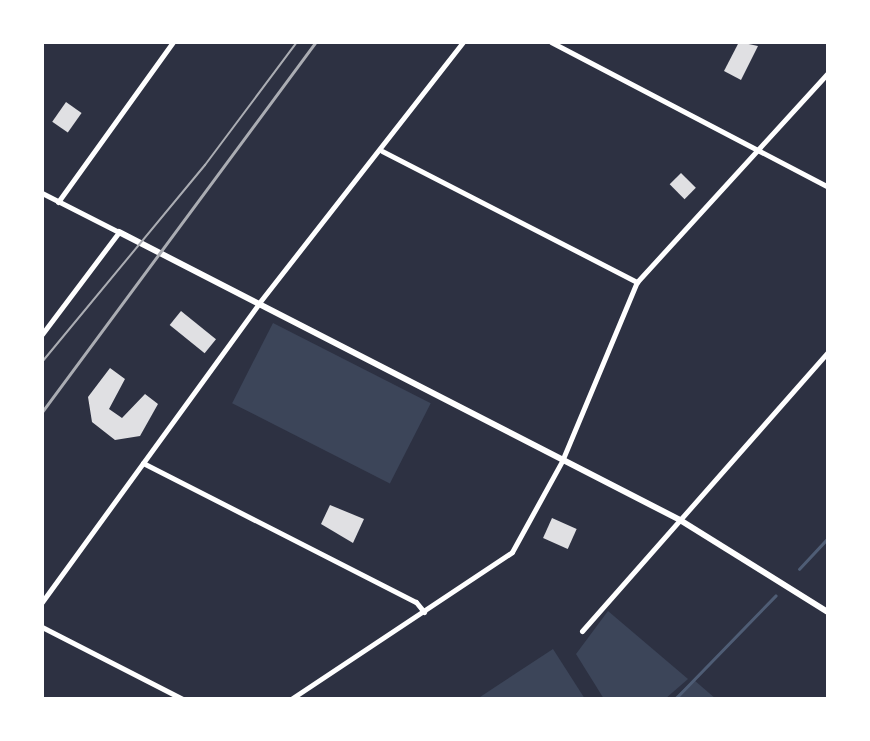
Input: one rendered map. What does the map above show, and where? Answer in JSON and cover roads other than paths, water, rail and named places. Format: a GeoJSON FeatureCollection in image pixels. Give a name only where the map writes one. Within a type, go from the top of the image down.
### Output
{"type":"FeatureCollection","features":[{"type":"Feature","properties":{"kind":"street"},"geometry":{"type":"LineString","coordinates":[[58,202],[173,42]]}},
{"type":"Feature","properties":{"kind":"street"},"geometry":{"type":"LineString","coordinates":[[42,602],[259,303],[382,151],[463,42]]}},
{"type":"Feature","properties":{"kind":"street"},"geometry":{"type":"LineString","coordinates":[[551,42],[828,187]]}},
{"type":"Feature","properties":{"kind":"street"},"geometry":{"type":"LineString","coordinates":[[291,699],[512,552],[562,461],[637,282],[828,73]]}},
{"type":"Feature","properties":{"kind":"street"},"geometry":{"type":"LineString","coordinates":[[382,151],[637,282]]}},
{"type":"Feature","properties":{"kind":"street"},"geometry":{"type":"LineString","coordinates":[[42,193],[680,520],[828,612]]}},
{"type":"Feature","properties":{"kind":"street"},"geometry":{"type":"LineString","coordinates":[[42,334],[119,232]]}},
{"type":"Feature","properties":{"kind":"street"},"geometry":{"type":"LineString","coordinates":[[582,631],[828,352]]}},
{"type":"Feature","properties":{"kind":"street"},"geometry":{"type":"LineString","coordinates":[[143,463],[416,602],[424,612]]}},
{"type":"Feature","properties":{"kind":"street"},"geometry":{"type":"LineString","coordinates":[[42,627],[183,699]]}},
{"type":"Feature","properties":{"kind":"waterway"},"geometry":{"type":"LineString","coordinates":[[799,569],[828,538]]}},
{"type":"Feature","properties":{"kind":"waterway"},"geometry":{"type":"LineString","coordinates":[[675,699],[775,596]]}},
{"type":"Feature","properties":{"kind":"tram line"},"geometry":{"type":"LineString","coordinates":[[42,362],[205,165],[297,42]]}},
{"type":"Feature","properties":{"kind":"railway"},"geometry":{"type":"LineString","coordinates":[[42,412],[316,42]]}}]}
